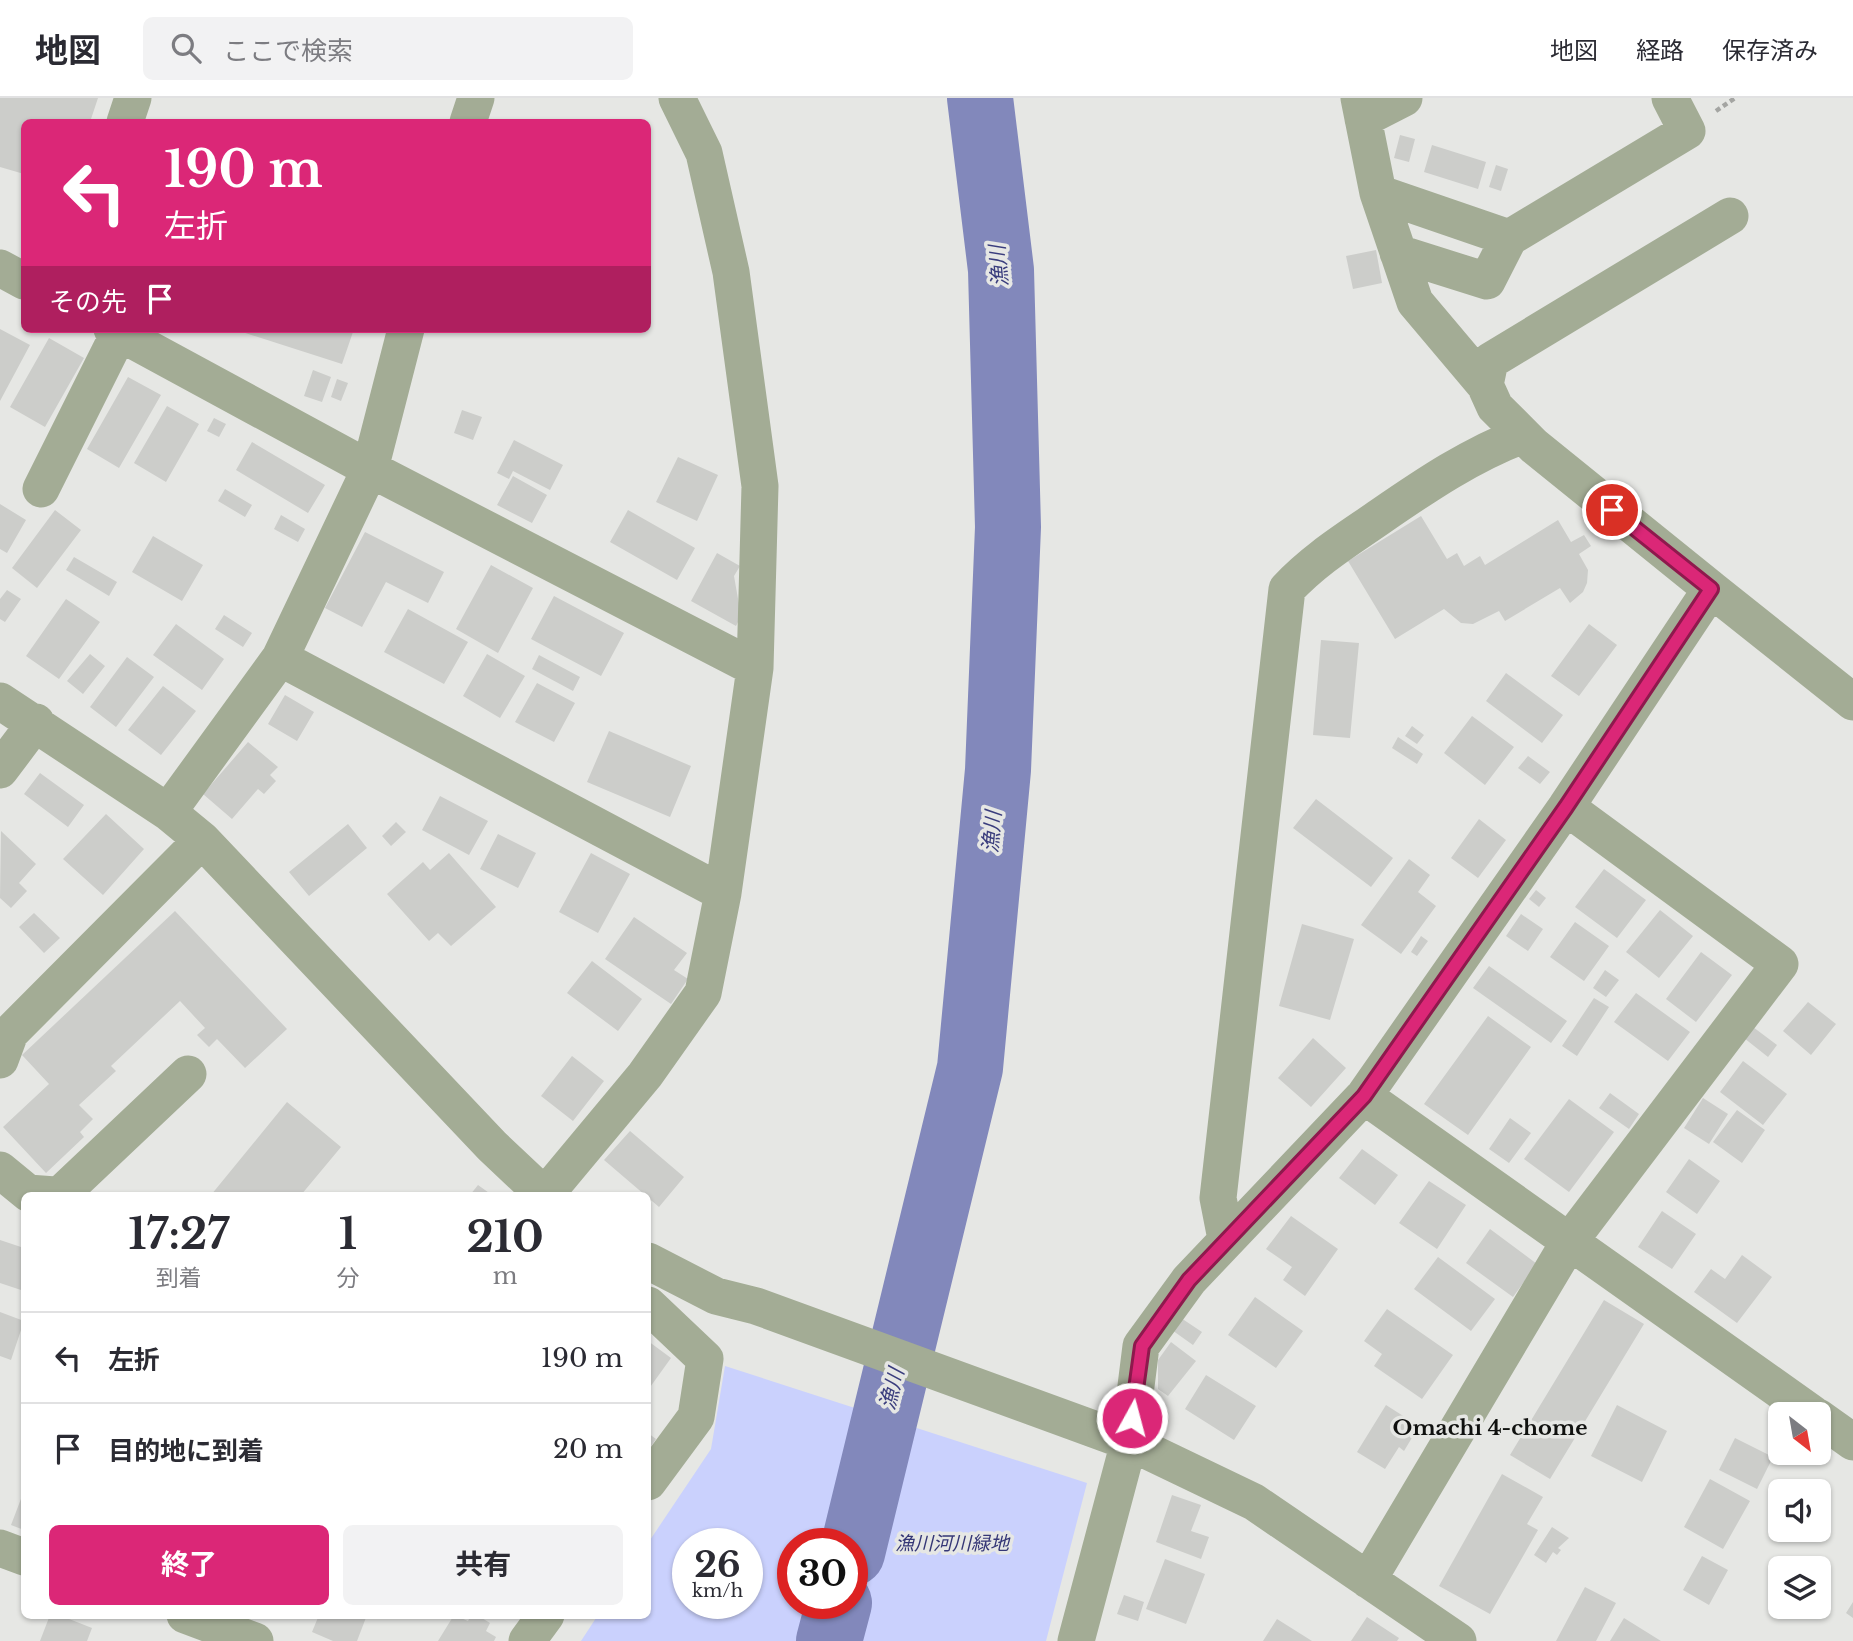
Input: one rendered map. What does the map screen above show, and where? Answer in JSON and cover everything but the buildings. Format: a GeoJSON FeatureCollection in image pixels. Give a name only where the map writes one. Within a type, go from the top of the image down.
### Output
{"type":"FeatureCollection","features":[{"type":"Feature","properties":{"kind":"street"},"geometry":{"type":"LineString","coordinates":[[126,119],[133,98]]}},
{"type":"Feature","properties":{"kind":"street"},"geometry":{"type":"LineString","coordinates":[[469,119],[477,98]]}},
{"type":"Feature","properties":{"kind":"street"},"geometry":{"type":"LineString","coordinates":[[548,1192],[645,1075],[703,993],[723,893],[755,668],[760,486],[730,272],[704,153],[677,98]]}},
{"type":"Feature","properties":{"kind":"street"},"geometry":{"type":"LineString","coordinates":[[1404,98],[1361,109],[1378,193],[1415,302],[1485,385],[1495,407],[1528,440],[1853,702]]}},
{"type":"Feature","properties":{"kind":"street"},"geometry":{"type":"LineString","coordinates":[[1398,253],[1488,281],[1509,238],[1686,131],[1670,98]]}},
{"type":"Feature","properties":{"kind":"street"},"geometry":{"type":"LineString","coordinates":[[1378,193],[1509,238]]}},
{"type":"Feature","properties":{"kind":"street"},"geometry":{"type":"LineString","coordinates":[[1485,385],[1490,360],[1730,216]]}},
{"type":"Feature","properties":{"kind":"street"},"geometry":{"type":"LineString","coordinates":[[0,268],[21,279]]}},
{"type":"Feature","properties":{"kind":"street"},"geometry":{"type":"LineString","coordinates":[[41,489],[114,333]]}},
{"type":"Feature","properties":{"kind":"street"},"geometry":{"type":"LineString","coordinates":[[119,333],[370,469],[755,668]]}},
{"type":"Feature","properties":{"kind":"street"},"geometry":{"type":"LineString","coordinates":[[168,812],[280,657],[370,469],[405,333]]}},
{"type":"Feature","properties":{"kind":"street"},"geometry":{"type":"LineString","coordinates":[[1226,1239],[1219,1198],[1287,589],[1310,564],[1427,485],[1494,445],[1528,440]]}},
{"type":"Feature","properties":{"kind":"street"},"geometry":{"type":"LineString","coordinates":[[1076,1641],[1129,1442],[1142,1346],[1189,1280],[1364,1096],[1566,807],[1711,589]]}},
{"type":"Feature","properties":{"kind":"street"},"geometry":{"type":"LineString","coordinates":[[280,657],[723,893]]}},
{"type":"Feature","properties":{"kind":"street"},"geometry":{"type":"LineString","coordinates":[[0,701],[36,722],[168,812],[202,840],[492,1146],[542,1192]]}},
{"type":"Feature","properties":{"kind":"street"},"geometry":{"type":"LineString","coordinates":[[0,770],[36,722]]}},
{"type":"Feature","properties":{"kind":"street"},"geometry":{"type":"LineString","coordinates":[[1368,1580],[1569,1242],[1780,964],[1566,807]]}},
{"type":"Feature","properties":{"kind":"street"},"geometry":{"type":"LineString","coordinates":[[0,1060],[10,1032],[202,840]]}},
{"type":"Feature","properties":{"kind":"street"},"geometry":{"type":"LineString","coordinates":[[61,1192],[188,1074]]}},
{"type":"Feature","properties":{"kind":"street"},"geometry":{"type":"LineString","coordinates":[[1364,1096],[1796,1402]]}},
{"type":"Feature","properties":{"kind":"street"},"geometry":{"type":"LineString","coordinates":[[0,1170],[26,1192]]}},
{"type":"Feature","properties":{"kind":"street"},"geometry":{"type":"LineString","coordinates":[[651,1263],[716,1296],[756,1306],[1129,1442],[1254,1502],[1448,1638]]}},
{"type":"Feature","properties":{"kind":"street"},"geometry":{"type":"LineString","coordinates":[[651,1309],[705,1359],[696,1418],[651,1478]]}},
{"type":"Feature","properties":{"kind":"street"},"geometry":{"type":"LineString","coordinates":[[1831,1426],[1853,1442]]}},
{"type":"Feature","properties":{"kind":"street"},"geometry":{"type":"LineString","coordinates":[[0,1548],[21,1556]]}},
{"type":"Feature","properties":{"kind":"street"},"geometry":{"type":"LineString","coordinates":[[196,1619],[255,1641]]}},
{"type":"Feature","properties":{"kind":"green space","name":"漁川河川緑地"},"geometry":{"type":"Polygon","coordinates":[[[725,1366],[1087,1483],[1046,1641],[581,1641],[595,1619],[651,1619],[651,1539],[711,1449],[725,1366]]]}},
{"type":"Feature","properties":{"kind":"waterway","name":"漁川"},"geometry":{"type":"LineString","coordinates":[[858,1528],[970,1068],[998,770],[1008,527],[1001,270],[980,98]]}},
{"type":"Feature","properties":{"kind":"waterway","name":"漁川"},"geometry":{"type":"LineString","coordinates":[[829,1641],[835,1619]]}},
{"type":"Feature","properties":{"kind":"district","name":"Omachi 4-chome"},"geometry":{"type":"Point","coordinates":[1490,1428]}},
{"type":"Feature","properties":{"kind":"route"},"geometry":{"type":"LineString","coordinates":[[1132,1418],[1142,1346],[1189,1280],[1364,1096],[1566,807],[1711,589],[1612,510]]}}]}
